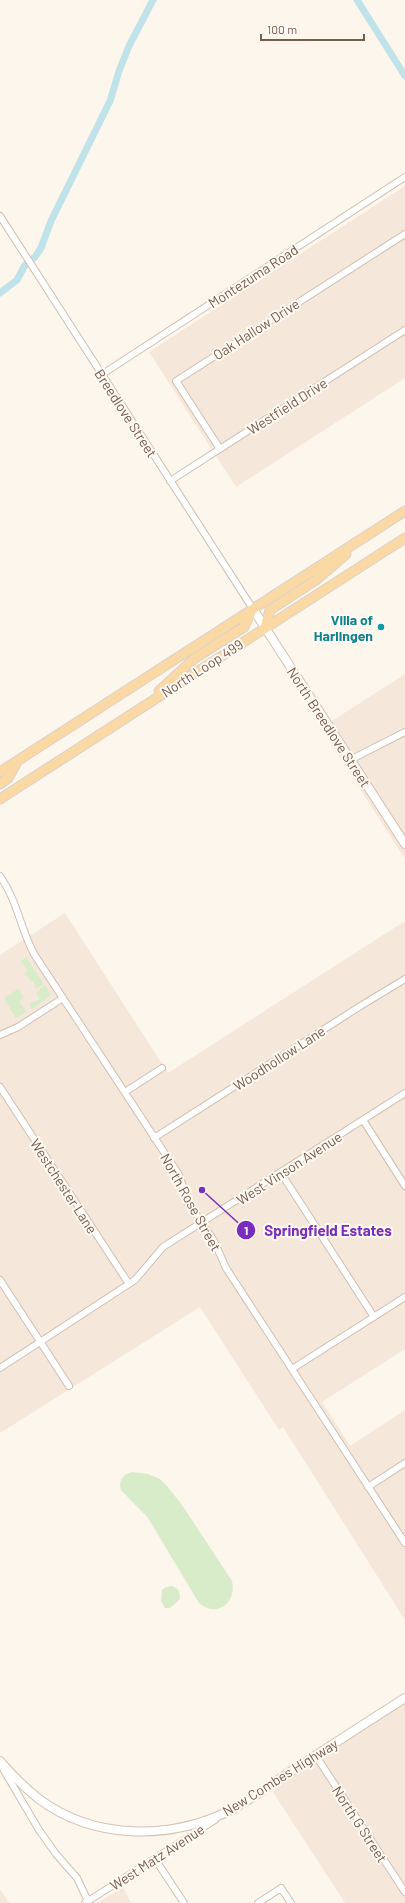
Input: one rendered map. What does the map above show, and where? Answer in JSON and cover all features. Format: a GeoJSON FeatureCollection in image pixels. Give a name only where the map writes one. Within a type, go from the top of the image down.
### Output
{"type":"FeatureCollection","features":[{"type":"Feature","properties":{"kind":"main road","name":"North Loop 499"},"geometry":{"type":"LineString","coordinates":[[0,772],[405,510]]}},
{"type":"Feature","properties":{"kind":"main road"},"geometry":{"type":"LineString","coordinates":[[264,628],[270,610],[320,578],[365,536]]}},
{"type":"Feature","properties":{"kind":"main road","name":"North Loop 499"},"geometry":{"type":"LineString","coordinates":[[0,799],[405,538]]}},
{"type":"Feature","properties":{"kind":"main road"},"geometry":{"type":"LineString","coordinates":[[147,704],[195,658],[244,627],[253,609]]}},
{"type":"Feature","properties":{"kind":"main road"},"geometry":{"type":"LineString","coordinates":[[0,784],[8,778],[17,760]]}},
{"type":"Feature","properties":{"kind":"street","name":"Montezuma Road"},"geometry":{"type":"LineString","coordinates":[[101,375],[405,178]]}},
{"type":"Feature","properties":{"kind":"street","name":"Breedlove Street"},"geometry":{"type":"LineString","coordinates":[[0,216],[253,609]]}},
{"type":"Feature","properties":{"kind":"street","name":"Oak Hallow Drive"},"geometry":{"type":"LineString","coordinates":[[220,449],[176,381],[405,234]]}},
{"type":"Feature","properties":{"kind":"street","name":"Westfield Drive"},"geometry":{"type":"LineString","coordinates":[[170,481],[405,330]]}},
{"type":"Feature","properties":{"kind":"street","name":"North Breedlove Street"},"geometry":{"type":"LineString","coordinates":[[253,609],[405,844]]}},
{"type":"Feature","properties":{"kind":"street"},"geometry":{"type":"LineString","coordinates":[[350,760],[405,732]]}},
{"type":"Feature","properties":{"kind":"street","name":"North Rose Street"},"geometry":{"type":"LineString","coordinates":[[0,876],[16,903],[28,942],[179,1175],[189,1204],[214,1241],[226,1268],[405,1543]]}},
{"type":"Feature","properties":{"kind":"street","name":"Woodhollow Lane"},"geometry":{"type":"LineString","coordinates":[[154,1138],[405,979]]}},
{"type":"Feature","properties":{"kind":"street"},"geometry":{"type":"LineString","coordinates":[[0,1035],[18,1027],[63,998]]}},
{"type":"Feature","properties":{"kind":"street"},"geometry":{"type":"LineString","coordinates":[[125,1092],[162,1068]]}},
{"type":"Feature","properties":{"kind":"street","name":"Westchester Lane"},"geometry":{"type":"LineString","coordinates":[[0,1087],[128,1284]]}},
{"type":"Feature","properties":{"kind":"street","name":"West Vinson Avenue"},"geometry":{"type":"LineString","coordinates":[[0,1368],[135,1280],[163,1247],[203,1223],[405,1093]]}},
{"type":"Feature","properties":{"kind":"street"},"geometry":{"type":"LineString","coordinates":[[362,1120],[405,1186]]}},
{"type":"Feature","properties":{"kind":"street"},"geometry":{"type":"LineString","coordinates":[[281,1173],[374,1317]]}},
{"type":"Feature","properties":{"kind":"street"},"geometry":{"type":"LineString","coordinates":[[0,1280],[70,1386]]}},
{"type":"Feature","properties":{"kind":"street"},"geometry":{"type":"LineString","coordinates":[[292,1369],[405,1296]]}},
{"type":"Feature","properties":{"kind":"street"},"geometry":{"type":"LineString","coordinates":[[368,1487],[405,1463]]}},
{"type":"Feature","properties":{"kind":"street","name":"New Combes Highway"},"geometry":{"type":"LineString","coordinates":[[0,1762],[19,1782],[40,1800],[73,1818],[109,1829],[144,1833],[186,1827],[230,1810],[405,1698]]}},
{"type":"Feature","properties":{"kind":"street","name":"North G Street"},"geometry":{"type":"LineString","coordinates":[[316,1756],[405,1892]]}},
{"type":"Feature","properties":{"kind":"street"},"geometry":{"type":"LineString","coordinates":[[0,1762],[39,1830],[56,1854],[77,1878],[87,1902]]}},
{"type":"Feature","properties":{"kind":"street","name":"West Matz Avenue"},"geometry":{"type":"LineString","coordinates":[[87,1902],[230,1810]]}},
{"type":"Feature","properties":{"kind":"street"},"geometry":{"type":"LineString","coordinates":[[154,1858],[184,1903]]}},
{"type":"Feature","properties":{"kind":"street"},"geometry":{"type":"LineString","coordinates":[[258,1903],[281,1888],[291,1903]]}},
{"type":"Feature","properties":{"kind":"shaded area"},"geometry":{"type":"Polygon","coordinates":[[[405,186],[405,378],[236,487],[149,352],[405,186]]]}},
{"type":"Feature","properties":{"kind":"shaded area"},"geometry":{"type":"Polygon","coordinates":[[[405,674],[405,859],[321,728],[405,674]]]}},
{"type":"Feature","properties":{"kind":"shaded area"},"geometry":{"type":"Polygon","coordinates":[[[65,913],[168,1073],[405,921],[405,1349],[322,1402],[350,1446],[405,1410],[405,1620],[283,1427],[279,1430],[200,1307],[0,1433],[0,955],[65,913]]]}},
{"type":"Feature","properties":{"kind":"shaded area"},"geometry":{"type":"Polygon","coordinates":[[[405,1704],[405,1903],[345,1903],[271,1789],[405,1704]]]}},
{"type":"Feature","properties":{"kind":"shaded area"},"geometry":{"type":"Polygon","coordinates":[[[123,1887],[131,1903],[97,1903],[123,1887]]]}},
{"type":"Feature","properties":{"kind":"shaded area"},"geometry":{"type":"Polygon","coordinates":[[[0,1889],[9,1903],[0,1903],[0,1889]]]}},
{"type":"Feature","properties":{"kind":"green space"},"geometry":{"type":"Polygon","coordinates":[[[26,957],[44,984],[37,988],[34,987],[35,985],[33,981],[31,982],[29,977],[26,976],[25,973],[28,971],[21,961],[26,957]]]}},
{"type":"Feature","properties":{"kind":"green space"},"geometry":{"type":"Polygon","coordinates":[[[45,985],[50,993],[49,997],[32,1009],[29,1004],[40,999],[36,993],[45,985]]]}},
{"type":"Feature","properties":{"kind":"green space"},"geometry":{"type":"Polygon","coordinates":[[[18,989],[24,998],[19,1002],[27,1012],[16,1018],[4,998],[18,989]]]}},
{"type":"Feature","properties":{"kind":"green space"},"geometry":{"type":"Polygon","coordinates":[[[132,1472],[148,1474],[160,1479],[182,1505],[232,1581],[233,1589],[231,1596],[229,1601],[224,1606],[219,1609],[212,1609],[206,1608],[199,1603],[148,1518],[121,1490],[120,1484],[122,1478],[126,1474],[132,1472]]]}},
{"type":"Feature","properties":{"kind":"green space"},"geometry":{"type":"Polygon","coordinates":[[[172,1586],[179,1591],[180,1599],[170,1608],[165,1608],[161,1601],[162,1590],[166,1587],[172,1586]]]}},
{"type":"Feature","properties":{"kind":"waterway"},"geometry":{"type":"LineString","coordinates":[[0,293],[17,280],[25,265],[35,257],[41,248],[51,221],[110,101],[119,71],[129,46],[153,0]]}},
{"type":"Feature","properties":{"kind":"waterway"},"geometry":{"type":"LineString","coordinates":[[357,0],[405,76]]}},
{"type":"Feature","properties":{"kind":"place","name":"Villa of Harlingen"},"geometry":{"type":"Point","coordinates":[381,627]}},
{"type":"Feature","properties":{"kind":"place","name":"Springfield Estates"},"geometry":{"type":"Point","coordinates":[202,1190]}}]}
